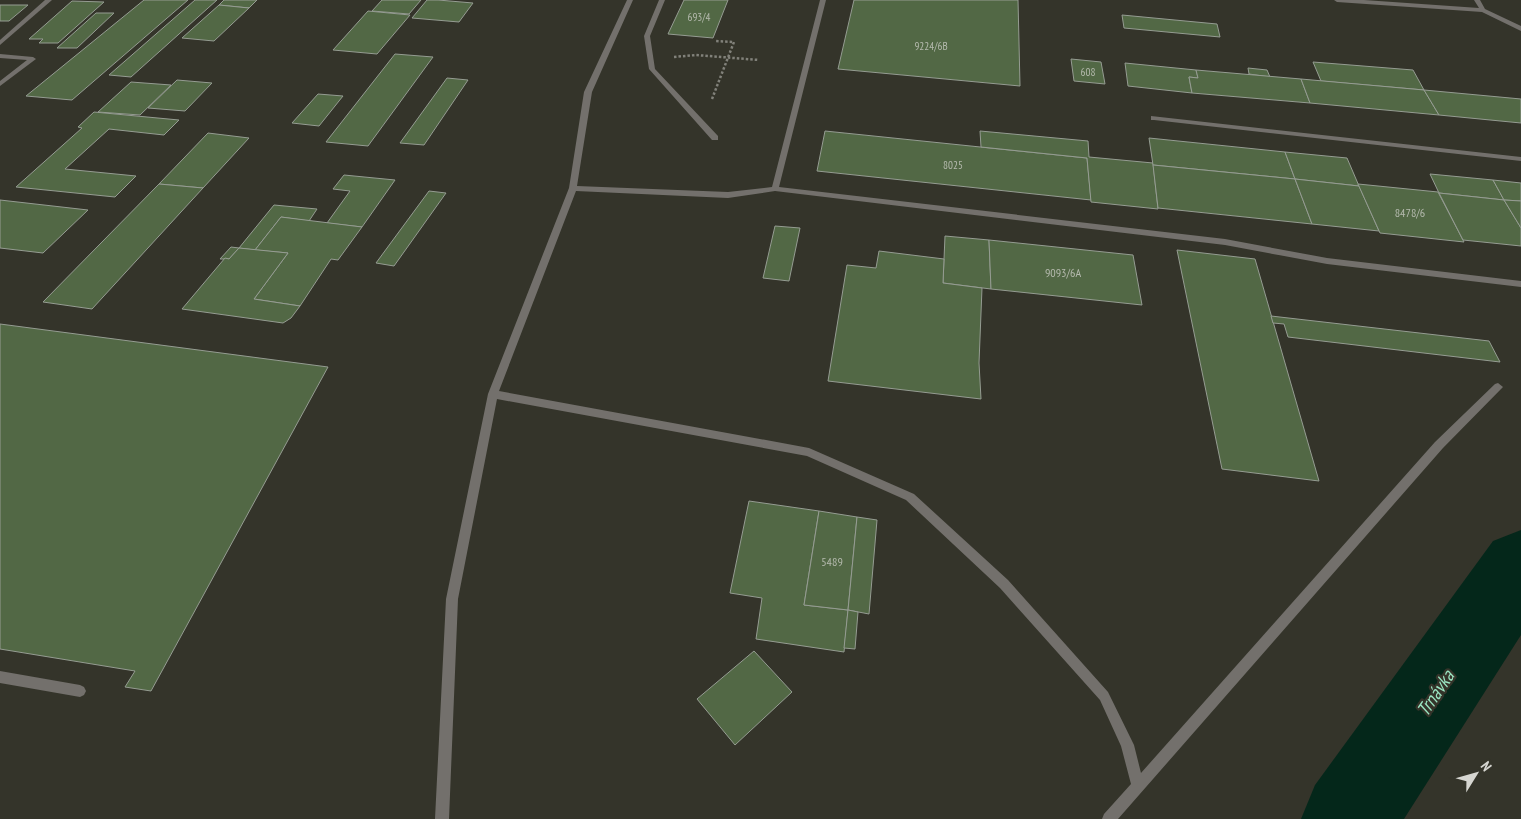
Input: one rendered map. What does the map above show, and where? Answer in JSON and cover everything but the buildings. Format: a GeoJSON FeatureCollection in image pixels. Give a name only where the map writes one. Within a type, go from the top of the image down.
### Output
{"type":"FeatureCollection","features":[{"type":"Feature","properties":{"kind":"lane"},"geometry":{"type":"LineString","coordinates":[[0,43],[49,0]]}},
{"type":"Feature","properties":{"kind":"lane"},"geometry":{"type":"LineString","coordinates":[[442,819],[452,599],[493,394],[573,188],[588,92],[630,0]]}},
{"type":"Feature","properties":{"kind":"lane"},"geometry":{"type":"LineString","coordinates":[[662,0],[647,36],[652,69],[715,138]]}},
{"type":"Feature","properties":{"kind":"lane"},"geometry":{"type":"LineString","coordinates":[[776,189],[823,0]]}},
{"type":"Feature","properties":{"kind":"lane"},"geometry":{"type":"LineString","coordinates":[[1337,0],[1483,10],[1521,29]]}},
{"type":"Feature","properties":{"kind":"lane"},"geometry":{"type":"LineString","coordinates":[[1477,0],[1483,10]]}},
{"type":"Feature","properties":{"kind":"lane"},"geometry":{"type":"LineString","coordinates":[[0,56],[33,59],[0,84]]}},
{"type":"Feature","properties":{"kind":"lane"},"geometry":{"type":"LineString","coordinates":[[1154,118],[1521,159]]}},
{"type":"Feature","properties":{"kind":"lane"},"geometry":{"type":"LineString","coordinates":[[573,188],[728,195],[776,189],[1225,242],[1327,261],[1521,284]]}},
{"type":"Feature","properties":{"kind":"lane"},"geometry":{"type":"LineString","coordinates":[[1109,819],[1439,445],[1498,387]]}},
{"type":"Feature","properties":{"kind":"lane"},"geometry":{"type":"LineString","coordinates":[[493,394],[809,452],[910,497],[1004,584],[1104,696],[1127,745],[1138,786]]}},
{"type":"Feature","properties":{"kind":"lane"},"geometry":{"type":"LineString","coordinates":[[0,677],[80,691]]}},
{"type":"Feature","properties":{"kind":"path"},"geometry":{"type":"LineString","coordinates":[[716,41],[734,42],[722,76]]}},
{"type":"Feature","properties":{"kind":"path"},"geometry":{"type":"LineString","coordinates":[[651,62],[696,56],[759,60]]}},
{"type":"Feature","properties":{"kind":"waterway","name":"Trnávka"},"geometry":{"type":"LineString","coordinates":[[1349,819],[1521,566]]}}]}
